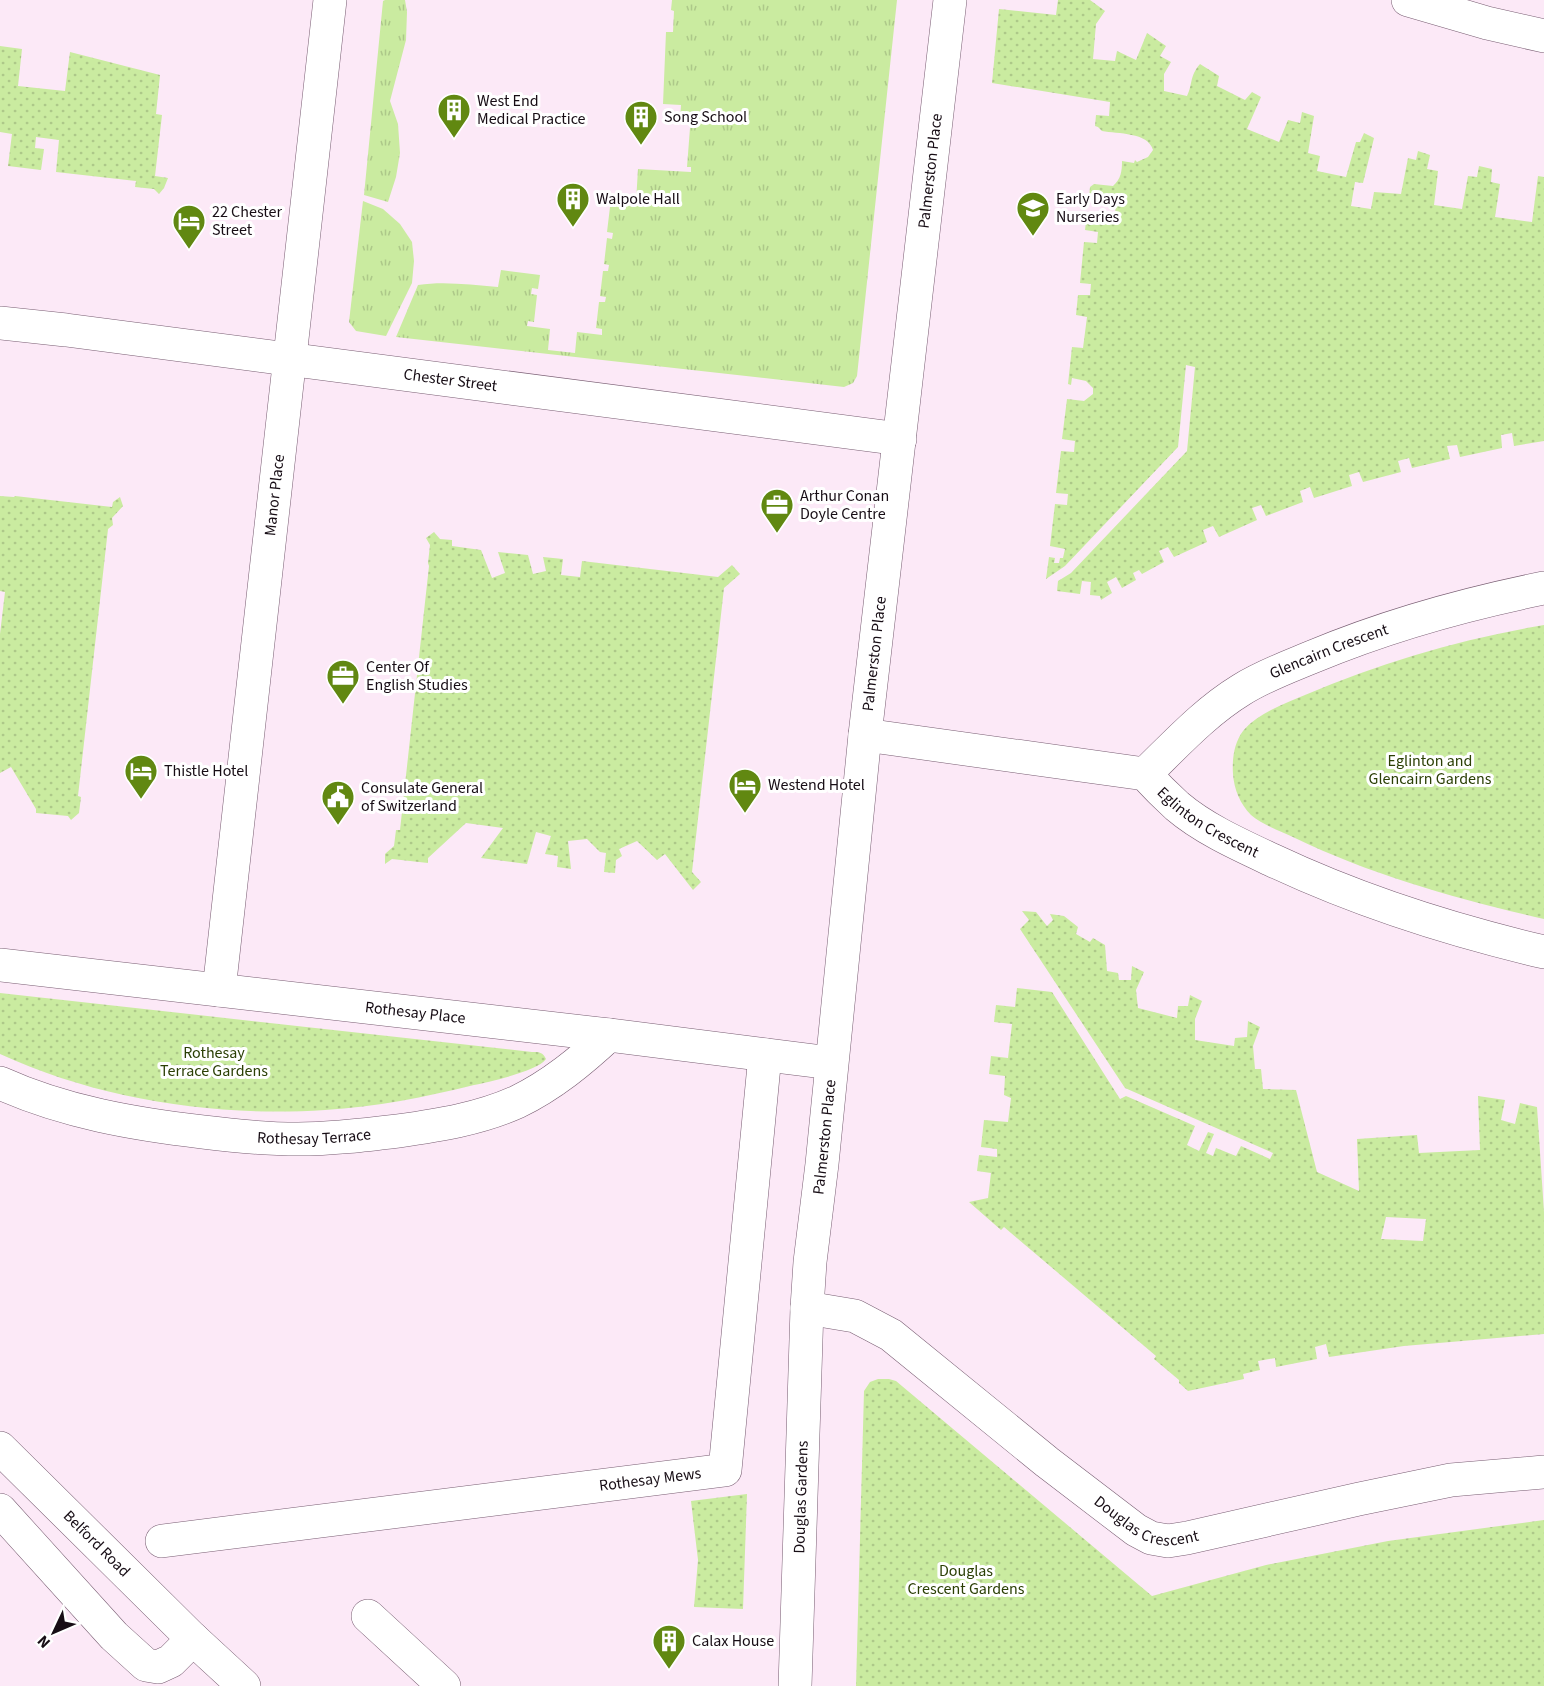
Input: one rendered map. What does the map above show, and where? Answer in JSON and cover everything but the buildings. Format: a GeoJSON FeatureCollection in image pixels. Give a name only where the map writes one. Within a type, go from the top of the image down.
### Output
{"type":"FeatureCollection","features":[{"type":"Feature","properties":{"kind":"street","name":"Manor Place"},"geometry":{"type":"LineString","coordinates":[[219,990],[330,0]]}},
{"type":"Feature","properties":{"kind":"street","name":"Palmerston Place"},"geometry":{"type":"LineString","coordinates":[[807,1308],[865,735],[950,0]]}},
{"type":"Feature","properties":{"kind":"street"},"geometry":{"type":"LineString","coordinates":[[1408,0],[1487,23],[1544,36]]}},
{"type":"Feature","properties":{"kind":"street","name":"Chester Street"},"geometry":{"type":"LineString","coordinates":[[0,323],[900,439]]}},
{"type":"Feature","properties":{"kind":"street","name":"Glencairn Crescent"},"geometry":{"type":"LineString","coordinates":[[1144,774],[1204,718],[1241,690],[1276,672],[1332,649],[1453,609],[1544,588]]}},
{"type":"Feature","properties":{"kind":"street","name":"Eglinton Crescent"},"geometry":{"type":"LineString","coordinates":[[865,735],[1144,774],[1178,807],[1211,829],[1293,870],[1355,896],[1411,915],[1544,952]]}},
{"type":"Feature","properties":{"kind":"street","name":"Rothesay Place"},"geometry":{"type":"LineString","coordinates":[[0,965],[609,1035],[831,1063]]}},
{"type":"Feature","properties":{"kind":"street","name":"Rothesay Terrace"},"geometry":{"type":"LineString","coordinates":[[0,1083],[82,1112],[161,1127],[267,1138],[336,1137],[435,1126],[475,1118],[517,1102],[553,1081],[609,1035]]}},
{"type":"Feature","properties":{"kind":"street","name":"Rothesay Mews"},"geometry":{"type":"LineString","coordinates":[[162,1541],[725,1470],[765,1055]]}},
{"type":"Feature","properties":{"kind":"street","name":"Douglas Crescent"},"geometry":{"type":"LineString","coordinates":[[807,1308],[855,1316],[891,1335],[1083,1490],[1151,1538],[1168,1541],[1187,1538],[1451,1480],[1544,1472]]}},
{"type":"Feature","properties":{"kind":"street","name":"Douglas Gardens"},"geometry":{"type":"LineString","coordinates":[[795,1686],[807,1308]]}},
{"type":"Feature","properties":{"kind":"street","name":"Belford Road"},"geometry":{"type":"LineString","coordinates":[[0,1448],[193,1640],[244,1686]]}},
{"type":"Feature","properties":{"kind":"street"},"geometry":{"type":"LineString","coordinates":[[0,1510],[114,1636],[146,1665],[158,1666],[171,1661],[193,1640]]}},
{"type":"Feature","properties":{"kind":"street"},"geometry":{"type":"LineString","coordinates":[[368,1616],[444,1686]]}},
{"type":"Feature","properties":{"kind":"green space"},"geometry":{"type":"Polygon","coordinates":[[[405,0],[407,12],[406,40],[390,101],[398,124],[400,153],[396,177],[388,202],[364,195],[383,1],[405,0]]]}},
{"type":"Feature","properties":{"kind":"green space"},"geometry":{"type":"Polygon","coordinates":[[[672,0],[897,0],[857,376],[853,383],[844,387],[396,337],[418,285],[448,283],[498,287],[501,270],[540,275],[538,289],[532,288],[531,294],[537,295],[534,322],[528,321],[527,326],[550,329],[548,350],[575,353],[577,332],[602,335],[602,329],[596,328],[599,302],[605,302],[606,297],[600,296],[603,271],[608,271],[609,265],[604,264],[607,238],[612,239],[613,233],[607,232],[610,207],[616,207],[617,200],[636,202],[638,169],[691,172],[691,167],[687,167],[690,128],[694,128],[695,121],[680,120],[681,105],[663,104],[666,32],[673,32],[672,0]]]}},
{"type":"Feature","properties":{"kind":"green space"},"geometry":{"type":"Polygon","coordinates":[[[1058,0],[1090,0],[1105,11],[1096,24],[1093,59],[1115,61],[1117,51],[1136,60],[1147,33],[1166,46],[1160,56],[1171,62],[1164,74],[1164,91],[1187,96],[1194,73],[1200,64],[1219,76],[1217,86],[1245,100],[1252,92],[1261,97],[1247,129],[1279,142],[1288,120],[1300,123],[1302,112],[1314,116],[1308,153],[1320,156],[1317,171],[1346,177],[1356,142],[1360,142],[1364,133],[1374,138],[1363,183],[1355,182],[1351,206],[1371,209],[1374,192],[1401,194],[1408,158],[1416,160],[1418,151],[1430,155],[1427,169],[1438,171],[1434,205],[1462,209],[1468,176],[1477,177],[1479,166],[1492,169],[1491,182],[1500,184],[1495,217],[1532,222],[1538,176],[1544,177],[1544,441],[1514,446],[1512,433],[1501,435],[1502,448],[1460,457],[1457,445],[1447,446],[1450,459],[1412,468],[1409,458],[1398,461],[1401,472],[1363,482],[1359,472],[1349,475],[1352,486],[1314,498],[1310,487],[1300,491],[1303,502],[1266,516],[1261,505],[1252,508],[1257,520],[1219,537],[1213,526],[1203,530],[1207,542],[1174,557],[1168,547],[1159,551],[1164,562],[1142,574],[1139,570],[1133,573],[1136,580],[1122,588],[1116,577],[1107,582],[1112,593],[1101,600],[1100,596],[1090,595],[1091,582],[1082,581],[1080,594],[1057,591],[1058,581],[1071,573],[1187,451],[1195,367],[1186,365],[1178,447],[1065,566],[1046,579],[1049,557],[1055,558],[1054,563],[1059,563],[1065,549],[1050,546],[1055,504],[1067,505],[1068,494],[1056,493],[1061,451],[1074,452],[1075,441],[1062,439],[1067,399],[1084,401],[1093,394],[1093,388],[1086,381],[1072,378],[1071,385],[1068,384],[1072,347],[1083,348],[1087,317],[1076,315],[1078,295],[1090,295],[1091,284],[1080,283],[1084,242],[1097,243],[1098,232],[1085,230],[1087,213],[1115,215],[1116,201],[1089,198],[1090,187],[1094,184],[1113,186],[1118,181],[1122,161],[1134,163],[1135,160],[1137,162],[1148,157],[1153,150],[1150,144],[1139,137],[1102,131],[1095,126],[1096,115],[1109,116],[1110,102],[992,83],[999,9],[1056,15],[1058,0]]]}},
{"type":"Feature","properties":{"kind":"green space"},"geometry":{"type":"Polygon","coordinates":[[[0,46],[22,49],[18,86],[65,91],[70,52],[160,75],[156,114],[162,115],[155,176],[168,178],[159,194],[154,189],[135,187],[136,181],[56,172],[59,140],[36,137],[35,148],[44,149],[41,170],[8,166],[12,134],[0,132],[0,46]]]}},
{"type":"Feature","properties":{"kind":"green space"},"geometry":{"type":"Polygon","coordinates":[[[363,201],[383,209],[400,224],[412,242],[414,261],[412,283],[386,336],[356,331],[349,322],[363,201]]]}},
{"type":"Feature","properties":{"kind":"green space"},"geometry":{"type":"Polygon","coordinates":[[[0,496],[112,507],[113,502],[120,497],[123,506],[112,518],[113,525],[108,529],[78,796],[81,797],[79,813],[71,820],[68,816],[36,813],[36,809],[11,767],[0,773],[0,634],[5,592],[0,591],[0,496]]]}},
{"type":"Feature","properties":{"kind":"green space"},"geometry":{"type":"Polygon","coordinates":[[[434,532],[440,539],[452,540],[452,546],[481,550],[492,578],[505,573],[498,552],[528,555],[533,574],[546,571],[543,557],[563,559],[561,575],[580,577],[582,561],[718,577],[732,565],[740,574],[724,588],[692,872],[701,882],[693,890],[665,854],[657,860],[637,841],[619,849],[622,856],[616,860],[615,873],[604,872],[606,853],[600,852],[587,839],[568,841],[571,869],[557,867],[558,856],[545,854],[551,836],[536,832],[527,864],[481,858],[503,828],[466,823],[428,858],[428,863],[392,859],[385,864],[385,854],[394,846],[396,830],[400,830],[429,566],[430,545],[426,538],[434,532]]]}},
{"type":"Feature","properties":{"kind":"green space","name":"Eglinton and Glencairn Gardens"},"geometry":{"type":"Polygon","coordinates":[[[1544,625],[1544,919],[1448,895],[1355,864],[1272,828],[1247,811],[1236,791],[1233,757],[1243,731],[1264,714],[1334,683],[1393,662],[1483,637],[1544,625]]]}},
{"type":"Feature","properties":{"kind":"green space"},"geometry":{"type":"Polygon","coordinates":[[[1022,911],[1036,912],[1047,926],[1053,920],[1050,914],[1064,916],[1078,927],[1076,934],[1090,942],[1093,938],[1105,945],[1107,971],[1118,973],[1119,980],[1131,980],[1132,966],[1144,972],[1136,990],[1138,1008],[1177,1018],[1178,1006],[1188,1006],[1190,995],[1202,1001],[1195,1019],[1195,1040],[1234,1046],[1235,1038],[1247,1037],[1248,1021],[1260,1027],[1253,1046],[1255,1069],[1261,1069],[1263,1089],[1296,1090],[1317,1172],[1359,1191],[1357,1139],[1417,1135],[1419,1153],[1480,1150],[1478,1096],[1505,1100],[1501,1120],[1515,1124],[1520,1103],[1537,1107],[1544,1212],[1544,1334],[1404,1346],[1329,1357],[1326,1344],[1315,1347],[1317,1359],[1276,1367],[1275,1358],[1258,1361],[1260,1370],[1243,1374],[1244,1379],[1188,1391],[1179,1383],[1179,1380],[1154,1359],[1156,1356],[1004,1227],[1001,1230],[969,1202],[988,1198],[991,1173],[977,1171],[979,1155],[997,1157],[997,1149],[981,1147],[984,1120],[1008,1122],[1011,1098],[1004,1095],[1005,1076],[989,1074],[991,1056],[1008,1058],[1012,1024],[994,1022],[996,1005],[1015,1007],[1017,988],[1052,992],[1120,1099],[1126,1096],[1195,1126],[1187,1145],[1199,1151],[1208,1132],[1214,1134],[1206,1153],[1213,1156],[1216,1148],[1236,1156],[1241,1146],[1270,1159],[1273,1153],[1125,1088],[1020,929],[1029,920],[1022,911]],[[1386,1217],[1381,1239],[1423,1241],[1426,1219],[1386,1217]]]}},
{"type":"Feature","properties":{"kind":"green space","name":"Rothesay Terrace Gardens"},"geometry":{"type":"Polygon","coordinates":[[[0,993],[537,1052],[546,1059],[524,1072],[501,1079],[437,1094],[344,1109],[242,1111],[159,1102],[78,1083],[0,1054],[0,993]]]}},
{"type":"Feature","properties":{"kind":"green space","name":"Douglas Crescent Gardens"},"geometry":{"type":"Polygon","coordinates":[[[878,1379],[896,1381],[1152,1596],[1266,1565],[1388,1541],[1544,1520],[1544,1686],[856,1686],[864,1391],[870,1382],[878,1379]]]}},
{"type":"Feature","properties":{"kind":"green space"},"geometry":{"type":"Polygon","coordinates":[[[747,1494],[743,1609],[694,1607],[698,1560],[691,1501],[747,1494]]]}},
{"type":"Feature","properties":{"kind":"place","name":"West End Medical Practice"},"geometry":{"type":"Point","coordinates":[454,139]}},
{"type":"Feature","properties":{"kind":"place","name":"Song School"},"geometry":{"type":"Point","coordinates":[641,146]}},
{"type":"Feature","properties":{"kind":"place","name":"Walpole Hall"},"geometry":{"type":"Point","coordinates":[573,228]}},
{"type":"Feature","properties":{"kind":"place","name":"Early Days Nurseries"},"geometry":{"type":"Point","coordinates":[1033,237]}},
{"type":"Feature","properties":{"kind":"place","name":"22 Chester Street"},"geometry":{"type":"Point","coordinates":[189,250]}},
{"type":"Feature","properties":{"kind":"place","name":"Arthur Conan Doyle Centre"},"geometry":{"type":"Point","coordinates":[777,534]}},
{"type":"Feature","properties":{"kind":"place","name":"Center Of English Studies"},"geometry":{"type":"Point","coordinates":[343,705]}},
{"type":"Feature","properties":{"kind":"place","name":"Thistle Hotel"},"geometry":{"type":"Point","coordinates":[141,800]}},
{"type":"Feature","properties":{"kind":"place","name":"Westend Hotel"},"geometry":{"type":"Point","coordinates":[745,814]}},
{"type":"Feature","properties":{"kind":"place","name":"Consulate General of Switzerland"},"geometry":{"type":"Point","coordinates":[338,826]}},
{"type":"Feature","properties":{"kind":"place","name":"Calax House"},"geometry":{"type":"Point","coordinates":[669,1670]}}]}
